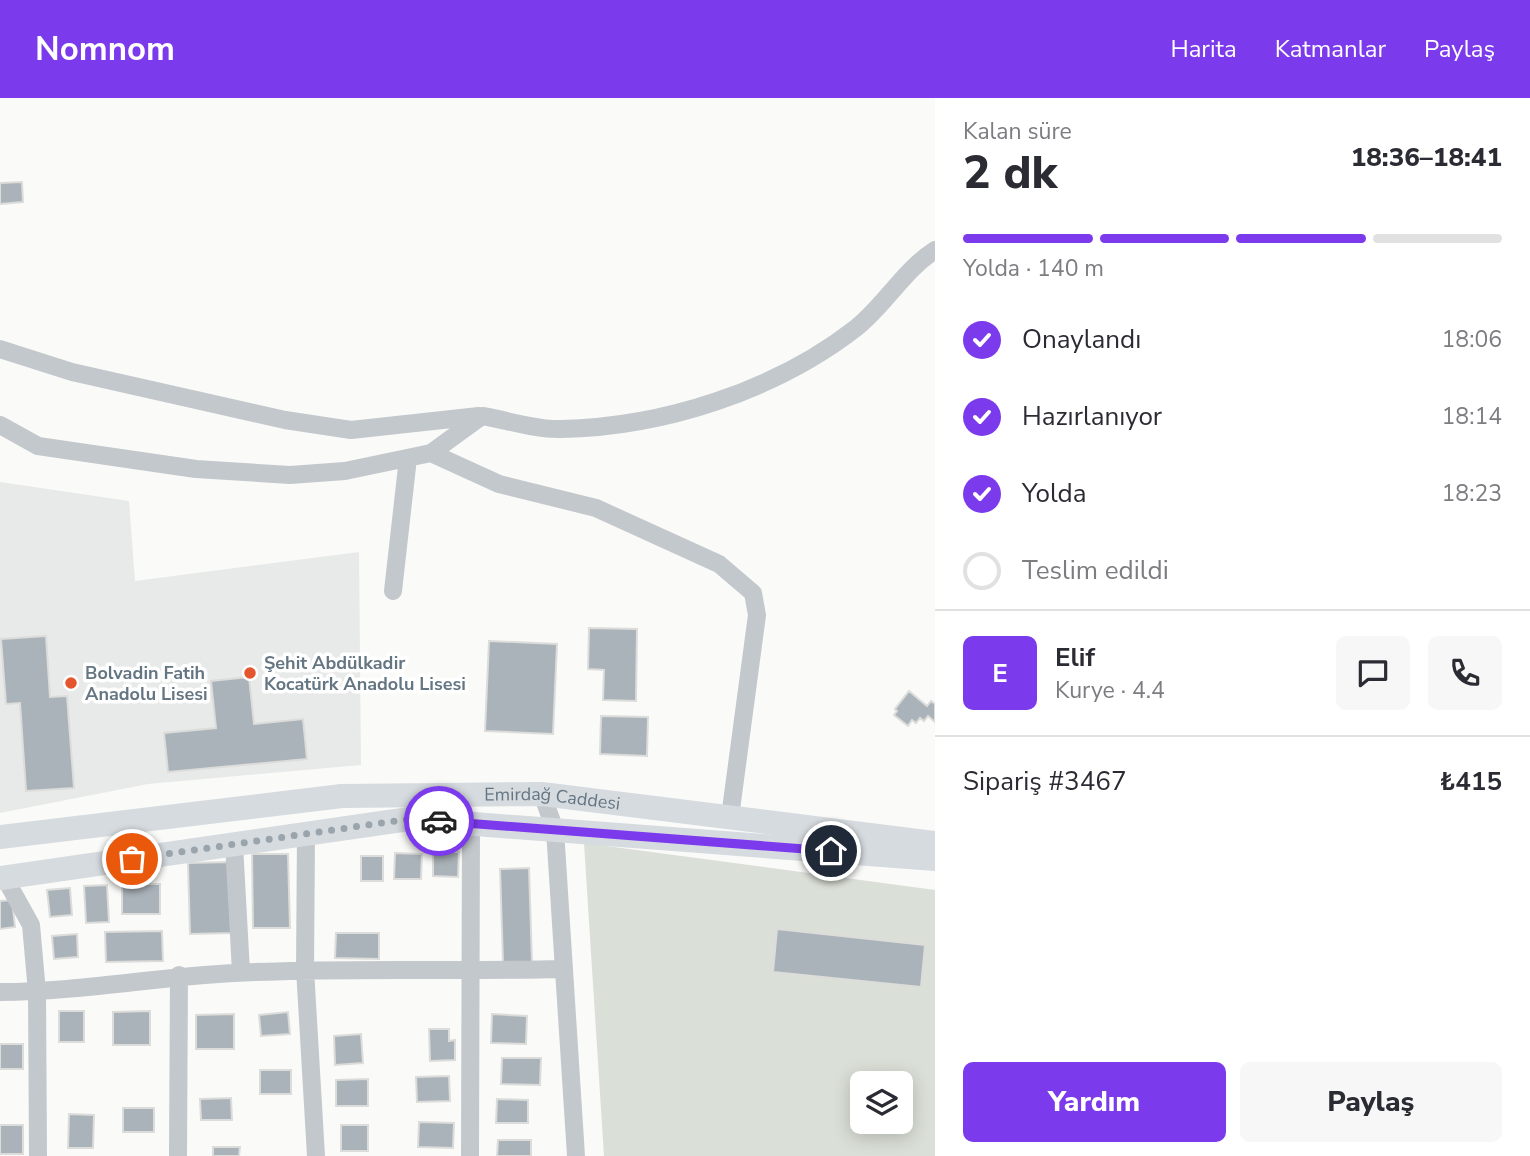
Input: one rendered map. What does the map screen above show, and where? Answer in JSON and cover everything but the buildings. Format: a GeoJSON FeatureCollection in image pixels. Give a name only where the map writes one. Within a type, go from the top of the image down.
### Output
{"type":"FeatureCollection","features":[{"type":"Feature","properties":{"kind":"main road","name":"Emirdağ Caddesi"},"geometry":{"type":"LineString","coordinates":[[0,837],[342,796],[542,794],[935,843]]}},
{"type":"Feature","properties":{"kind":"main road","name":"Emirdağ Caddesi"},"geometry":{"type":"LineString","coordinates":[[3,878],[409,819],[935,859]]}},
{"type":"Feature","properties":{"kind":"street"},"geometry":{"type":"LineString","coordinates":[[0,349],[86,375],[285,421],[351,430],[482,416],[559,430],[664,418],[742,391],[813,355],[854,330],[876,311],[919,260],[935,250]]}},
{"type":"Feature","properties":{"kind":"street"},"geometry":{"type":"LineString","coordinates":[[0,425],[38,446],[195,469],[290,475],[345,471],[431,453],[482,416]]}},
{"type":"Feature","properties":{"kind":"street"},"geometry":{"type":"LineString","coordinates":[[431,453],[499,484],[597,508],[719,565],[753,593],[757,615],[730,817]]}},
{"type":"Feature","properties":{"kind":"street"},"geometry":{"type":"LineString","coordinates":[[393,592],[408,458]]}},
{"type":"Feature","properties":{"kind":"street"},"geometry":{"type":"LineString","coordinates":[[542,794],[555,830],[576,1156]]}},
{"type":"Feature","properties":{"kind":"street"},"geometry":{"type":"LineString","coordinates":[[470,1156],[471,824]]}},
{"type":"Feature","properties":{"kind":"street"},"geometry":{"type":"LineString","coordinates":[[306,834],[305,969],[316,1156]]}},
{"type":"Feature","properties":{"kind":"street"},"geometry":{"type":"LineString","coordinates":[[234,844],[241,972]]}},
{"type":"Feature","properties":{"kind":"street"},"geometry":{"type":"LineString","coordinates":[[3,878],[31,925],[37,992],[38,1156]]}},
{"type":"Feature","properties":{"kind":"street"},"geometry":{"type":"LineString","coordinates":[[0,992],[37,992],[179,975],[305,969],[471,972],[564,969]]}},
{"type":"Feature","properties":{"kind":"street"},"geometry":{"type":"LineString","coordinates":[[178,1156],[179,975]]}},
{"type":"Feature","properties":{"kind":"shaded area"},"geometry":{"type":"Polygon","coordinates":[[[0,482],[129,501],[135,581],[359,552],[361,765],[148,784],[0,813],[0,482]]]}},
{"type":"Feature","properties":{"kind":"shaded area"},"geometry":{"type":"Polygon","coordinates":[[[584,843],[935,890],[935,1156],[604,1156],[584,843]]]}},
{"type":"Feature","properties":{"kind":"way so far"},"geometry":{"type":"LineString","coordinates":[[132,859],[409,819],[439,821]]}},
{"type":"Feature","properties":{"kind":"place","name":"Şehit Abdülkadir Kocatürk Anadolu Lisesi"},"geometry":{"type":"Point","coordinates":[250,673]}},
{"type":"Feature","properties":{"kind":"place","name":"Bolvadin Fatih Anadolu Lisesi"},"geometry":{"type":"Point","coordinates":[71,683]}},
{"type":"Feature","properties":{"kind":"route"},"geometry":{"type":"LineString","coordinates":[[439,821],[831,851]]}}]}
